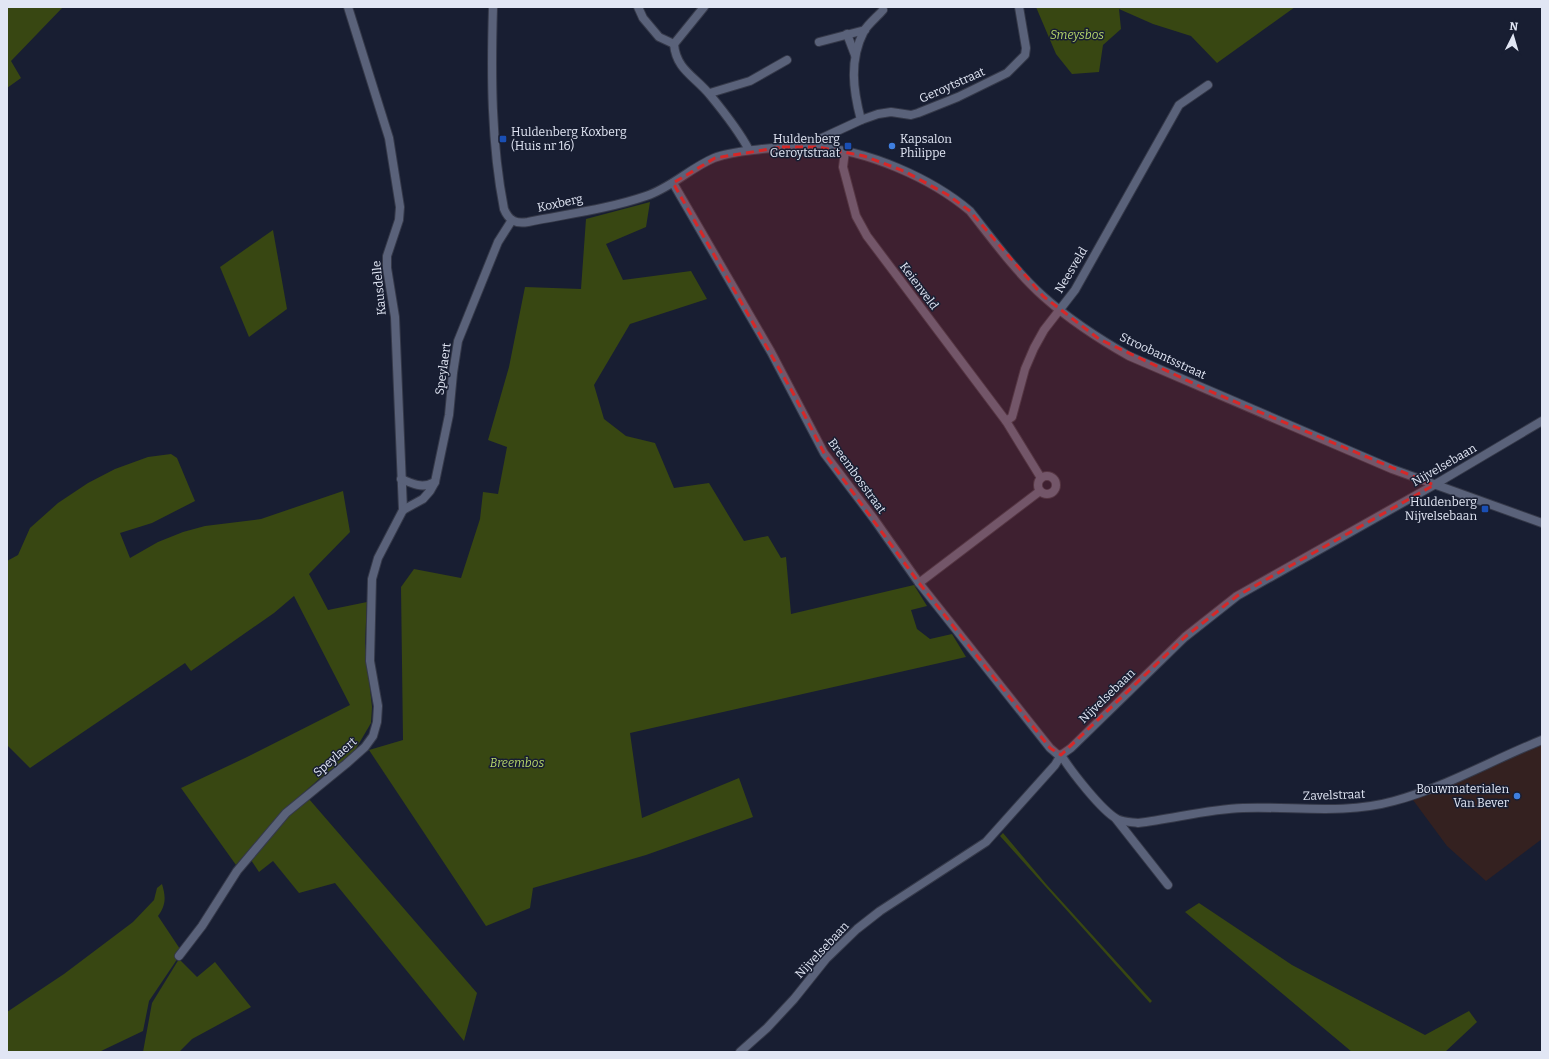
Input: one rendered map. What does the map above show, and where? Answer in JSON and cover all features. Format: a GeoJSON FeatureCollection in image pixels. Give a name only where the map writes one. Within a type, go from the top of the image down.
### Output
{"type":"FeatureCollection","features":[{"type":"Feature","properties":{"kind":"street","name":"Kausdelle"},"geometry":{"type":"LineString","coordinates":[[348,7],[389,138],[400,207],[399,220],[387,256],[387,268],[395,317],[401,479]]}},
{"type":"Feature","properties":{"kind":"street"},"geometry":{"type":"LineString","coordinates":[[493,7],[492,41],[497,159],[504,210],[506,215],[512,220]]}},
{"type":"Feature","properties":{"kind":"street"},"geometry":{"type":"LineString","coordinates":[[638,7],[643,18],[659,37],[674,44]]}},
{"type":"Feature","properties":{"kind":"street"},"geometry":{"type":"LineString","coordinates":[[704,7],[674,44],[675,54],[683,68],[710,93],[749,150]]}},
{"type":"Feature","properties":{"kind":"street","name":"Geroytstraat"},"geometry":{"type":"LineString","coordinates":[[818,147],[822,138],[861,120],[878,114],[890,112],[911,114],[918,113],[958,97],[1006,73],[1025,55],[1026,48],[1019,7]]}},
{"type":"Feature","properties":{"kind":"street"},"geometry":{"type":"LineString","coordinates":[[861,120],[853,82],[855,55],[864,30],[883,10]]}},
{"type":"Feature","properties":{"kind":"street"},"geometry":{"type":"LineString","coordinates":[[820,42],[864,30]]}},
{"type":"Feature","properties":{"kind":"street"},"geometry":{"type":"LineString","coordinates":[[847,34],[855,55]]}},
{"type":"Feature","properties":{"kind":"street"},"geometry":{"type":"LineString","coordinates":[[710,93],[750,81],[787,60]]}},
{"type":"Feature","properties":{"kind":"street","name":"Neesveld"},"geometry":{"type":"LineString","coordinates":[[1006,421],[1012,416],[1025,369],[1034,348],[1044,330],[1075,290],[1179,105],[1208,85]]}},
{"type":"Feature","properties":{"kind":"street","name":"Koxberg"},"geometry":{"type":"LineString","coordinates":[[512,220],[522,223],[629,201],[673,184],[704,163],[715,158],[749,150],[782,146],[818,147]]}},
{"type":"Feature","properties":{"kind":"street","name":"Stroobantsstraat"},"geometry":{"type":"LineString","coordinates":[[818,147],[845,151],[864,156],[904,171],[937,188],[959,202],[970,212],[1028,281],[1043,296],[1099,339],[1129,356],[1392,469],[1542,523]]}},
{"type":"Feature","properties":{"kind":"street","name":"Keienveld"},"geometry":{"type":"LineString","coordinates":[[845,151],[843,167],[856,216],[867,236],[1006,421]]}},
{"type":"Feature","properties":{"kind":"street","name":"Breembosstraat"},"geometry":{"type":"LineString","coordinates":[[673,184],[771,352],[824,453],[874,519],[919,583],[1050,748],[1057,754],[1061,755]]}},
{"type":"Feature","properties":{"kind":"street","name":"Speylaert"},"geometry":{"type":"LineString","coordinates":[[179,956],[202,926],[237,871],[286,813],[346,764],[365,747],[373,736],[377,722],[378,706],[370,661],[372,579],[378,558],[403,510],[423,499],[435,482],[449,414],[458,342],[498,242],[512,220]]}},
{"type":"Feature","properties":{"kind":"street"},"geometry":{"type":"LineString","coordinates":[[1006,421],[1041,478]]}},
{"type":"Feature","properties":{"kind":"street","name":"Nijvelsebaan"},"geometry":{"type":"LineString","coordinates":[[740,1052],[767,1028],[794,999],[826,959],[857,929],[880,911],[986,842],[1055,765],[1061,755],[1071,748],[1185,636],[1237,596],[1434,485],[1542,421]]}},
{"type":"Feature","properties":{"kind":"street"},"geometry":{"type":"LineString","coordinates":[[1050,476],[1055,479],[1056,488],[1050,494],[1044,494],[1040,491],[1038,482],[1041,478],[1050,476]]}},
{"type":"Feature","properties":{"kind":"street"},"geometry":{"type":"LineString","coordinates":[[403,510],[401,479],[420,486],[428,486],[435,482]]}},
{"type":"Feature","properties":{"kind":"street"},"geometry":{"type":"LineString","coordinates":[[919,583],[1040,491]]}},
{"type":"Feature","properties":{"kind":"street","name":"Zavelstraat"},"geometry":{"type":"LineString","coordinates":[[1116,819],[1125,822],[1138,823],[1242,808],[1342,809],[1369,806],[1427,791],[1542,740]]}},
{"type":"Feature","properties":{"kind":"street"},"geometry":{"type":"LineString","coordinates":[[1061,755],[1087,790],[1116,819],[1168,885]]}},
{"type":"Feature","properties":{"kind":"highlighted area"},"geometry":{"type":"Polygon","coordinates":[[[782,147],[818,147],[864,156],[904,171],[948,195],[970,211],[1043,296],[1099,339],[1212,392],[1434,485],[1237,596],[1185,637],[1061,755],[1050,748],[919,583],[824,453],[793,393],[673,183],[715,158],[782,147]]]}},
{"type":"Feature","properties":{"kind":"shaded area"},"geometry":{"type":"Polygon","coordinates":[[[1542,743],[1542,839],[1486,881],[1447,846],[1413,800],[1542,743]]]}},
{"type":"Feature","properties":{"kind":"green space"},"geometry":{"type":"Polygon","coordinates":[[[7,7],[63,7],[11,61],[21,78],[7,88],[7,7]]]}},
{"type":"Feature","properties":{"kind":"green space","name":"Smeysbos"},"geometry":{"type":"Polygon","coordinates":[[[1036,7],[1295,7],[1217,63],[1191,36],[1153,24],[1119,9],[1121,29],[1103,45],[1099,72],[1072,74],[1056,54],[1036,7]]]}},
{"type":"Feature","properties":{"kind":"green space","name":"Breembos"},"geometry":{"type":"Polygon","coordinates":[[[650,202],[646,227],[606,244],[623,280],[691,271],[707,299],[630,324],[594,385],[604,419],[626,436],[655,443],[674,488],[709,483],[744,541],[768,536],[781,558],[786,557],[791,614],[914,585],[927,606],[911,610],[917,629],[930,639],[952,634],[966,657],[630,733],[642,818],[739,778],[753,817],[646,855],[533,888],[530,908],[486,926],[369,750],[403,740],[401,587],[414,569],[461,578],[480,519],[483,492],[498,494],[507,447],[488,440],[509,367],[525,287],[581,289],[586,219],[650,202]]]}},
{"type":"Feature","properties":{"kind":"green space"},"geometry":{"type":"Polygon","coordinates":[[[273,230],[287,309],[249,337],[220,267],[273,230]]]}},
{"type":"Feature","properties":{"kind":"green space"},"geometry":{"type":"Polygon","coordinates":[[[171,454],[177,458],[195,501],[152,523],[120,533],[130,558],[158,542],[183,532],[205,526],[261,519],[343,491],[350,532],[309,574],[328,610],[367,602],[365,643],[372,707],[371,723],[354,752],[319,779],[283,811],[236,865],[181,788],[245,758],[350,705],[294,596],[274,613],[191,671],[185,663],[30,768],[7,745],[7,561],[18,555],[30,528],[58,503],[88,483],[115,469],[148,457],[171,454]]]}},
{"type":"Feature","properties":{"kind":"green space"},"geometry":{"type":"Polygon","coordinates":[[[309,799],[477,993],[464,1041],[335,883],[299,893],[273,861],[259,872],[249,857],[268,834],[309,799]]]}},
{"type":"Feature","properties":{"kind":"green space"},"geometry":{"type":"Polygon","coordinates":[[[1003,833],[1046,884],[1152,1001],[1150,1003],[1000,836],[1003,833]]]}},
{"type":"Feature","properties":{"kind":"green space"},"geometry":{"type":"Polygon","coordinates":[[[162,884],[164,901],[163,908],[158,916],[182,952],[149,1001],[143,1031],[99,1052],[7,1052],[7,1012],[64,974],[133,922],[154,900],[157,888],[162,884]]]}},
{"type":"Feature","properties":{"kind":"green space"},"geometry":{"type":"Polygon","coordinates":[[[1199,903],[1292,965],[1425,1035],[1469,1011],[1477,1022],[1445,1052],[1352,1052],[1185,912],[1199,903]]]}},
{"type":"Feature","properties":{"kind":"green space"},"geometry":{"type":"Polygon","coordinates":[[[179,959],[197,977],[215,962],[251,1007],[192,1039],[179,1052],[143,1052],[152,1003],[179,959]]]}},
{"type":"Feature","properties":{"kind":"place","name":"Huldenberg Koxberg (Huis nr 16)"},"geometry":{"type":"Point","coordinates":[503,139]}},
{"type":"Feature","properties":{"kind":"place","name":"Huldenberg Geroytstraat"},"geometry":{"type":"Point","coordinates":[848,146]}},
{"type":"Feature","properties":{"kind":"place","name":"Kapsalon Philippe"},"geometry":{"type":"Point","coordinates":[892,146]}},
{"type":"Feature","properties":{"kind":"place","name":"Huldenberg Nijvelsebaan"},"geometry":{"type":"Point","coordinates":[1485,509]}},
{"type":"Feature","properties":{"kind":"place","name":"Bouwmaterialen Van Bever"},"geometry":{"type":"Point","coordinates":[1517,796]}}]}
